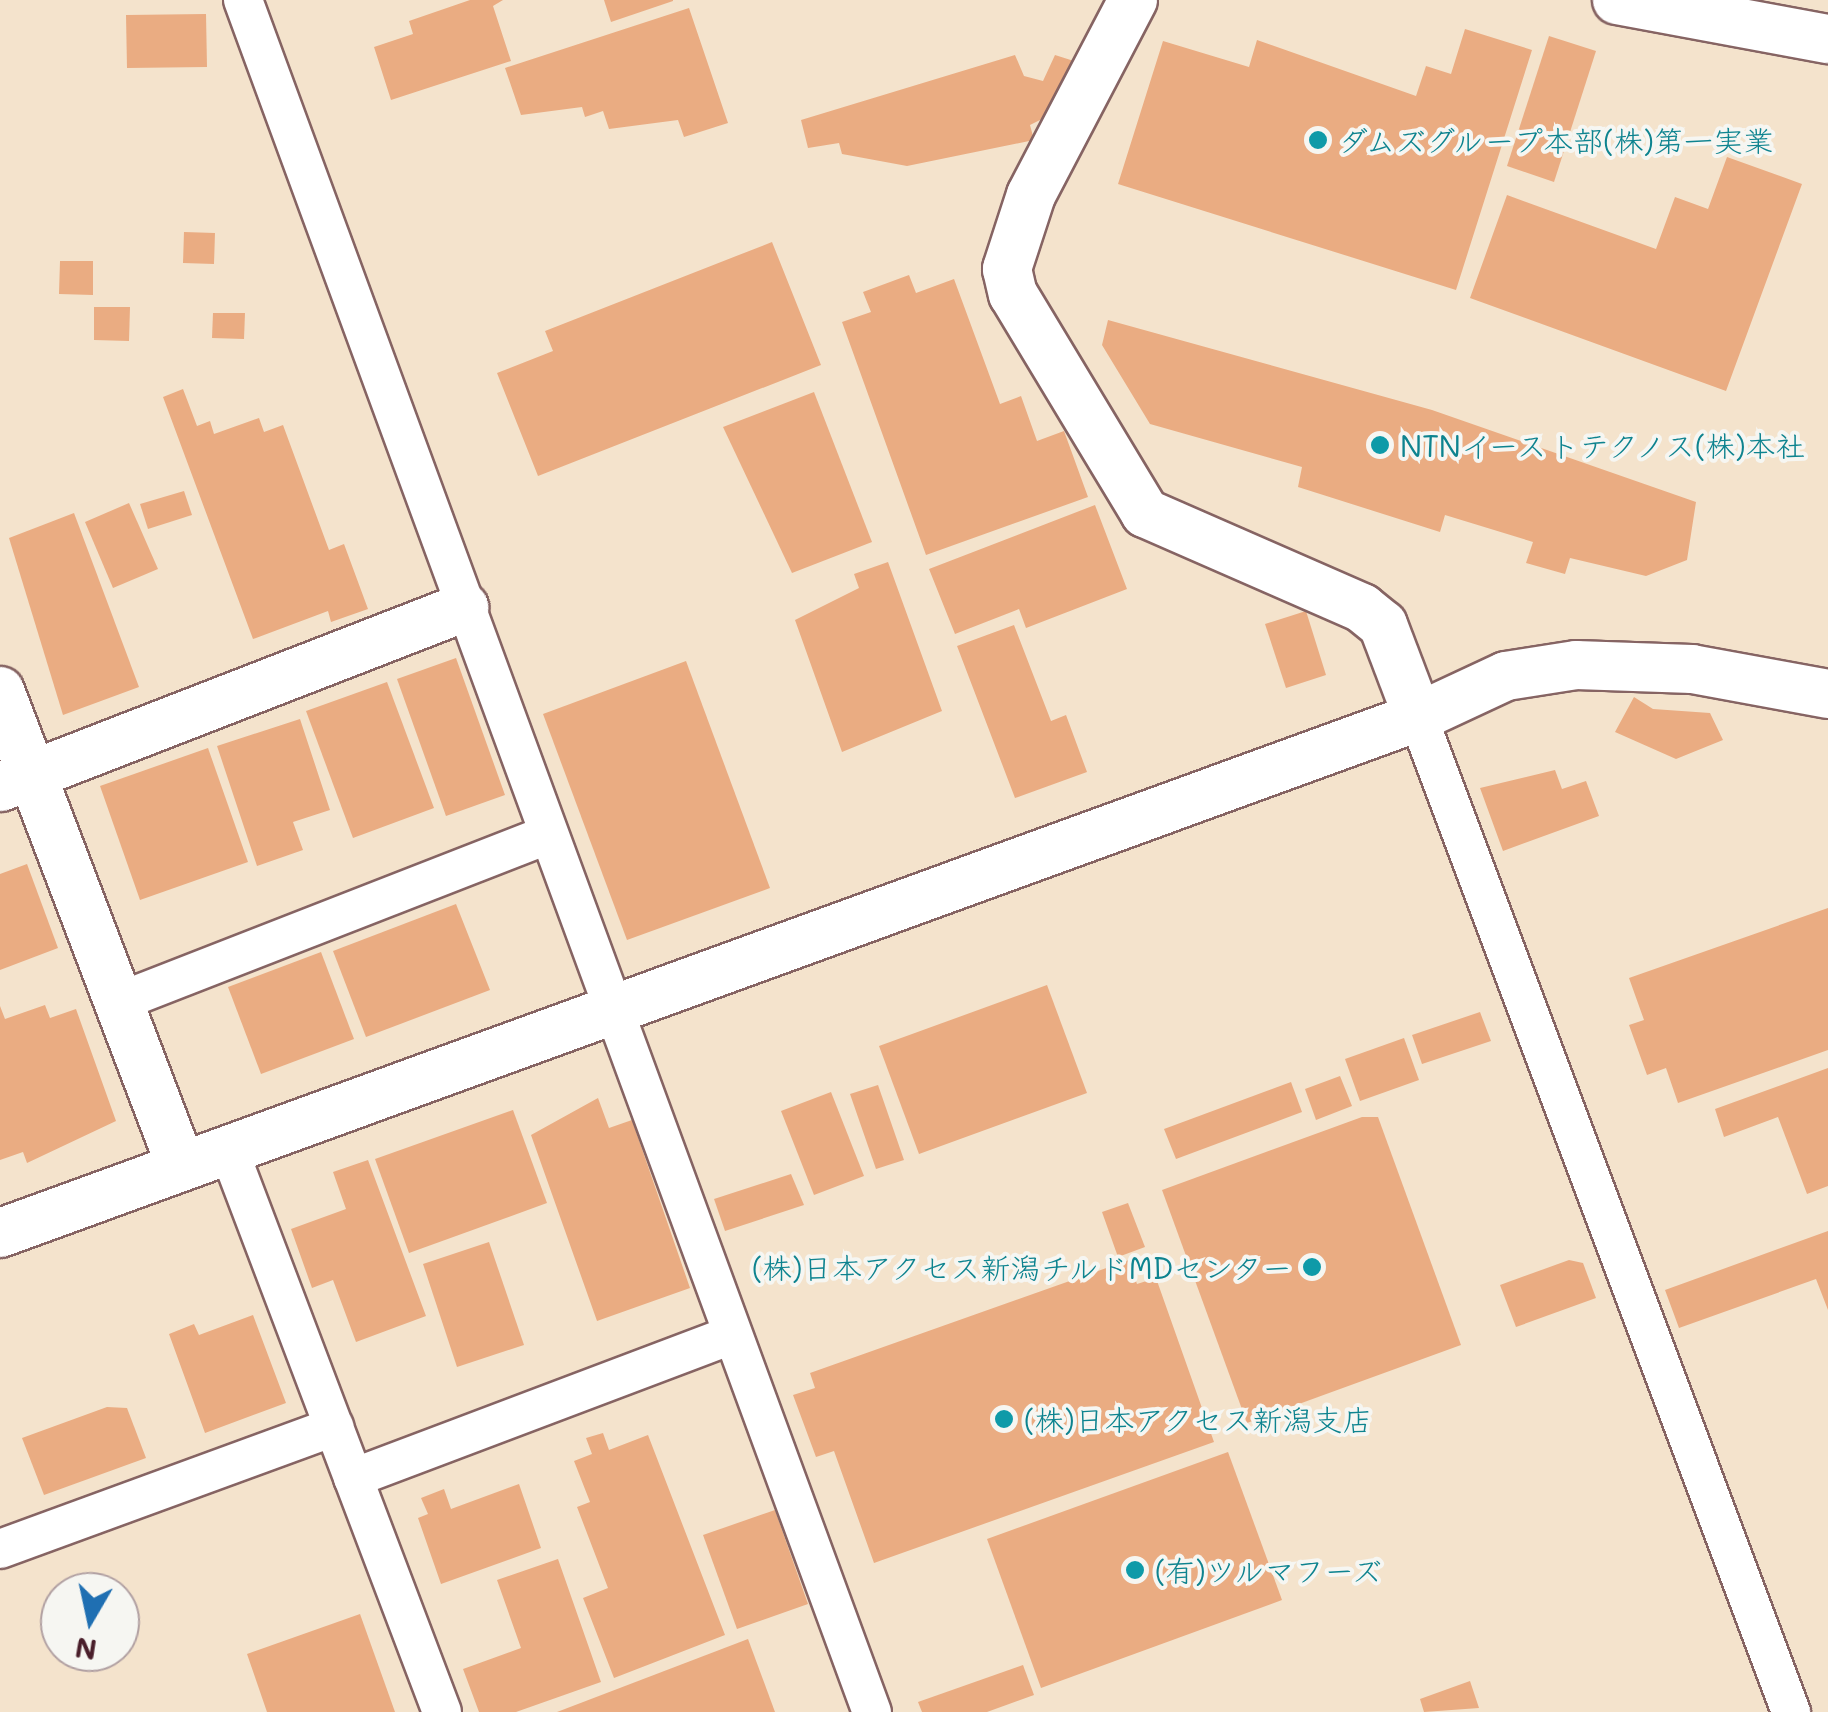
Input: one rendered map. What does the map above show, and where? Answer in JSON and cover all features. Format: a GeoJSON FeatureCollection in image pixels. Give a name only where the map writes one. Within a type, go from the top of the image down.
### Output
{"type":"FeatureCollection","features":[{"type":"Feature","properties":{"kind":"street"},"geometry":{"type":"LineString","coordinates":[[243,0],[872,1712]]}},
{"type":"Feature","properties":{"kind":"street"},"geometry":{"type":"LineString","coordinates":[[1134,0],[1031,195],[1007,269],[1013,294],[1145,513],[1362,608],[1383,625],[1791,1712]]}},
{"type":"Feature","properties":{"kind":"street"},"geometry":{"type":"LineString","coordinates":[[1617,0],[1828,39]]}},
{"type":"Feature","properties":{"kind":"street"},"geometry":{"type":"LineString","coordinates":[[16,782],[464,607]]}},
{"type":"Feature","properties":{"kind":"street"},"geometry":{"type":"LineString","coordinates":[[0,1232],[1418,717],[1506,676],[1576,664],[1692,669],[1828,694]]}},
{"type":"Feature","properties":{"kind":"street"},"geometry":{"type":"LineString","coordinates":[[0,691],[16,782],[116,1003],[181,1166]]}},
{"type":"Feature","properties":{"kind":"street"},"geometry":{"type":"LineString","coordinates":[[116,1003],[548,835]]}},
{"type":"Feature","properties":{"kind":"street"},"geometry":{"type":"LineString","coordinates":[[228,1148],[442,1712]]}},
{"type":"Feature","properties":{"kind":"street"},"geometry":{"type":"LineString","coordinates":[[353,1478],[732,1335]]}},
{"type":"Feature","properties":{"kind":"street"},"geometry":{"type":"LineString","coordinates":[[0,1549],[334,1428]]}},
{"type":"Feature","properties":{"kind":"building"},"geometry":{"type":"Polygon","coordinates":[[[470,0],[503,0],[493,6],[511,61],[391,100],[374,47],[413,34],[409,21],[470,0]]]}},
{"type":"Feature","properties":{"kind":"building"},"geometry":{"type":"Polygon","coordinates":[[[604,0],[673,0],[673,1],[611,22],[604,0]]]}},
{"type":"Feature","properties":{"kind":"building"},"geometry":{"type":"Polygon","coordinates":[[[689,8],[728,123],[684,137],[678,120],[609,129],[603,111],[585,117],[582,107],[521,115],[505,68],[689,8]]]}},
{"type":"Feature","properties":{"kind":"building"},"geometry":{"type":"Polygon","coordinates":[[[206,14],[207,67],[127,68],[126,15],[206,14]]]}},
{"type":"Feature","properties":{"kind":"building","name":"ダムズグループ本部(株)第一実業"},"geometry":{"type":"Polygon","coordinates":[[[1465,29],[1532,50],[1456,290],[1118,184],[1163,41],[1249,67],[1257,40],[1416,96],[1426,66],[1451,74],[1465,29]]]}},
{"type":"Feature","properties":{"kind":"building"},"geometry":{"type":"Polygon","coordinates":[[[1549,36],[1596,51],[1554,182],[1507,166],[1549,36]]]}},
{"type":"Feature","properties":{"kind":"building"},"geometry":{"type":"Polygon","coordinates":[[[1015,55],[1024,76],[1043,81],[1055,55],[1077,62],[1046,117],[1030,125],[1034,140],[907,166],[842,154],[839,143],[808,148],[801,120],[1015,55]]]}},
{"type":"Feature","properties":{"kind":"building"},"geometry":{"type":"Polygon","coordinates":[[[1727,157],[1802,184],[1726,391],[1470,298],[1507,195],[1656,249],[1675,197],[1708,209],[1727,157]]]}},
{"type":"Feature","properties":{"kind":"building"},"geometry":{"type":"Polygon","coordinates":[[[184,232],[215,233],[214,264],[183,263],[184,232]]]}},
{"type":"Feature","properties":{"kind":"building"},"geometry":{"type":"Polygon","coordinates":[[[772,242],[821,365],[538,476],[497,373],[553,351],[545,331],[772,242]]]}},
{"type":"Feature","properties":{"kind":"building"},"geometry":{"type":"Polygon","coordinates":[[[60,261],[93,261],[93,295],[59,294],[60,261]]]}},
{"type":"Feature","properties":{"kind":"building"},"geometry":{"type":"Polygon","coordinates":[[[909,275],[916,293],[954,279],[1000,404],[1021,396],[1037,441],[1064,431],[1088,497],[926,555],[842,322],[871,312],[863,292],[909,275]]]}},
{"type":"Feature","properties":{"kind":"building"},"geometry":{"type":"Polygon","coordinates":[[[94,307],[130,307],[129,341],[94,340],[94,307]]]}},
{"type":"Feature","properties":{"kind":"building"},"geometry":{"type":"Polygon","coordinates":[[[213,313],[245,313],[244,339],[212,338],[213,313]]]}},
{"type":"Feature","properties":{"kind":"building","name":"NTNイーストテクノス(株)本社"},"geometry":{"type":"Polygon","coordinates":[[[1108,320],[1432,410],[1696,502],[1687,560],[1646,576],[1570,558],[1565,574],[1526,563],[1533,542],[1445,515],[1440,532],[1298,487],[1302,467],[1150,424],[1102,345],[1108,320]]]}},
{"type":"Feature","properties":{"kind":"building"},"geometry":{"type":"Polygon","coordinates":[[[183,389],[197,426],[210,421],[214,434],[259,418],[264,432],[283,425],[329,550],[344,544],[368,609],[331,622],[328,611],[253,639],[163,397],[183,389]]]}},
{"type":"Feature","properties":{"kind":"building"},"geometry":{"type":"Polygon","coordinates":[[[814,392],[872,542],[792,573],[723,427],[814,392]]]}},
{"type":"Feature","properties":{"kind":"building"},"geometry":{"type":"Polygon","coordinates":[[[184,491],[192,515],[148,529],[140,504],[184,491]]]}},
{"type":"Feature","properties":{"kind":"building"},"geometry":{"type":"Polygon","coordinates":[[[129,503],[158,569],[113,588],[85,522],[129,503]]]}},
{"type":"Feature","properties":{"kind":"building"},"geometry":{"type":"Polygon","coordinates":[[[1095,505],[1127,589],[1026,628],[1019,609],[955,634],[929,569],[1095,505]]]}},
{"type":"Feature","properties":{"kind":"building"},"geometry":{"type":"Polygon","coordinates":[[[74,513],[139,687],[63,715],[9,538],[74,513]]]}},
{"type":"Feature","properties":{"kind":"building"},"geometry":{"type":"Polygon","coordinates":[[[888,562],[942,711],[842,752],[795,620],[859,588],[854,574],[888,562]]]}},
{"type":"Feature","properties":{"kind":"building"},"geometry":{"type":"Polygon","coordinates":[[[1306,611],[1326,675],[1286,688],[1265,624],[1306,611]]]}},
{"type":"Feature","properties":{"kind":"building"},"geometry":{"type":"Polygon","coordinates":[[[1014,625],[1051,721],[1066,715],[1087,772],[1015,798],[957,646],[1014,625]]]}},
{"type":"Feature","properties":{"kind":"building"},"geometry":{"type":"Polygon","coordinates":[[[456,658],[505,795],[446,816],[397,679],[456,658]]]}},
{"type":"Feature","properties":{"kind":"building"},"geometry":{"type":"Polygon","coordinates":[[[686,661],[770,888],[627,940],[543,714],[686,661]]]}},
{"type":"Feature","properties":{"kind":"building"},"geometry":{"type":"Polygon","coordinates":[[[387,682],[434,808],[353,838],[306,711],[387,682]]]}},
{"type":"Feature","properties":{"kind":"building"},"geometry":{"type":"Polygon","coordinates":[[[1634,697],[1653,709],[1710,713],[1723,740],[1676,759],[1615,732],[1634,697]]]}},
{"type":"Feature","properties":{"kind":"building"},"geometry":{"type":"Polygon","coordinates":[[[300,719],[330,810],[293,822],[303,850],[257,866],[217,746],[300,719]]]}},
{"type":"Feature","properties":{"kind":"building"},"geometry":{"type":"Polygon","coordinates":[[[208,748],[248,862],[140,900],[100,786],[208,748]]]}},
{"type":"Feature","properties":{"kind":"building"},"geometry":{"type":"Polygon","coordinates":[[[1555,770],[1562,789],[1586,781],[1599,816],[1503,851],[1480,788],[1555,770]]]}},
{"type":"Feature","properties":{"kind":"building"},"geometry":{"type":"Polygon","coordinates":[[[27,864],[58,948],[0,970],[0,874],[27,864]]]}},
{"type":"Feature","properties":{"kind":"building"},"geometry":{"type":"Polygon","coordinates":[[[456,904],[490,990],[366,1037],[333,951],[456,904]]]}},
{"type":"Feature","properties":{"kind":"building"},"geometry":{"type":"Polygon","coordinates":[[[1828,908],[1828,1050],[1678,1103],[1666,1068],[1647,1075],[1629,1025],[1644,1020],[1629,978],[1828,908]]]}},
{"type":"Feature","properties":{"kind":"building"},"geometry":{"type":"Polygon","coordinates":[[[321,952],[354,1039],[261,1074],[228,987],[321,952]]]}},
{"type":"Feature","properties":{"kind":"building"},"geometry":{"type":"Polygon","coordinates":[[[1047,985],[1087,1093],[919,1154],[879,1046],[1047,985]]]}},
{"type":"Feature","properties":{"kind":"building"},"geometry":{"type":"Polygon","coordinates":[[[45,1005],[50,1018],[76,1009],[116,1121],[27,1163],[23,1152],[0,1160],[0,1006],[5,1019],[45,1005]]]}},
{"type":"Feature","properties":{"kind":"building"},"geometry":{"type":"Polygon","coordinates":[[[1480,1012],[1491,1041],[1422,1064],[1412,1035],[1480,1012]]]}},
{"type":"Feature","properties":{"kind":"building"},"geometry":{"type":"Polygon","coordinates":[[[1404,1038],[1419,1080],[1360,1101],[1345,1059],[1404,1038]]]}},
{"type":"Feature","properties":{"kind":"building"},"geometry":{"type":"Polygon","coordinates":[[[1828,1068],[1828,1186],[1807,1194],[1778,1117],[1724,1137],[1715,1109],[1828,1068]]]}},
{"type":"Feature","properties":{"kind":"building"},"geometry":{"type":"Polygon","coordinates":[[[1340,1076],[1352,1106],[1316,1120],[1305,1089],[1340,1076]]]}},
{"type":"Feature","properties":{"kind":"building"},"geometry":{"type":"Polygon","coordinates":[[[1291,1082],[1302,1112],[1176,1159],[1164,1129],[1291,1082]]]}},
{"type":"Feature","properties":{"kind":"building"},"geometry":{"type":"Polygon","coordinates":[[[878,1085],[904,1160],[876,1169],[850,1094],[878,1085]]]}},
{"type":"Feature","properties":{"kind":"building"},"geometry":{"type":"Polygon","coordinates":[[[831,1092],[864,1176],[814,1195],[781,1111],[831,1092]]]}},
{"type":"Feature","properties":{"kind":"building"},"geometry":{"type":"Polygon","coordinates":[[[598,1098],[609,1128],[632,1120],[690,1288],[597,1321],[531,1135],[598,1098]]]}},
{"type":"Feature","properties":{"kind":"building"},"geometry":{"type":"Polygon","coordinates":[[[513,1110],[547,1203],[409,1253],[375,1159],[513,1110]]]}},
{"type":"Feature","properties":{"kind":"building","name":"(株)日本アクセス新潟チルドMDセンター"},"geometry":{"type":"Polygon","coordinates":[[[1362,1117],[1378,1117],[1461,1345],[1247,1423],[1162,1190],[1362,1117]]]}},
{"type":"Feature","properties":{"kind":"building"},"geometry":{"type":"Polygon","coordinates":[[[368,1160],[426,1316],[356,1342],[333,1280],[312,1288],[291,1229],[346,1209],[333,1172],[368,1160]]]}},
{"type":"Feature","properties":{"kind":"building"},"geometry":{"type":"Polygon","coordinates":[[[791,1174],[804,1205],[725,1231],[714,1199],[791,1174]]]}},
{"type":"Feature","properties":{"kind":"building"},"geometry":{"type":"Polygon","coordinates":[[[1128,1203],[1145,1247],[1118,1257],[1102,1212],[1128,1203]]]}},
{"type":"Feature","properties":{"kind":"building"},"geometry":{"type":"Polygon","coordinates":[[[1828,1231],[1828,1310],[1816,1279],[1679,1328],[1665,1290],[1828,1231]]]}},
{"type":"Feature","properties":{"kind":"building"},"geometry":{"type":"Polygon","coordinates":[[[489,1242],[524,1345],[457,1367],[423,1264],[489,1242]]]}},
{"type":"Feature","properties":{"kind":"building","name":"(株)日本アクセス新潟支店"},"geometry":{"type":"Polygon","coordinates":[[[1129,1260],[1137,1284],[1156,1278],[1214,1442],[874,1563],[834,1451],[816,1457],[793,1395],[815,1388],[810,1373],[1129,1260]]]}},
{"type":"Feature","properties":{"kind":"building"},"geometry":{"type":"Polygon","coordinates":[[[1569,1260],[1583,1263],[1596,1298],[1516,1327],[1500,1285],[1569,1260]]]}},
{"type":"Feature","properties":{"kind":"building"},"geometry":{"type":"Polygon","coordinates":[[[253,1315],[286,1403],[205,1433],[169,1334],[194,1324],[199,1335],[253,1315]]]}},
{"type":"Feature","properties":{"kind":"building"},"geometry":{"type":"Polygon","coordinates":[[[107,1407],[127,1408],[146,1458],[44,1495],[22,1438],[107,1407]]]}},
{"type":"Feature","properties":{"kind":"building"},"geometry":{"type":"Polygon","coordinates":[[[603,1433],[609,1450],[648,1435],[725,1635],[614,1678],[583,1598],[608,1588],[577,1507],[590,1502],[574,1461],[592,1454],[586,1438],[603,1433]]]}},
{"type":"Feature","properties":{"kind":"building","name":"(有)ツルマフーズ"},"geometry":{"type":"Polygon","coordinates":[[[1228,1452],[1282,1600],[1041,1688],[987,1539],[1228,1452]]]}},
{"type":"Feature","properties":{"kind":"building"},"geometry":{"type":"Polygon","coordinates":[[[519,1484],[541,1548],[441,1584],[418,1518],[428,1514],[421,1498],[444,1489],[451,1509],[519,1484]]]}},
{"type":"Feature","properties":{"kind":"building"},"geometry":{"type":"Polygon","coordinates":[[[775,1510],[808,1604],[737,1629],[703,1535],[775,1510]]]}},
{"type":"Feature","properties":{"kind":"building"},"geometry":{"type":"Polygon","coordinates":[[[558,1559],[601,1682],[516,1712],[479,1712],[463,1669],[521,1648],[497,1580],[558,1559]]]}},
{"type":"Feature","properties":{"kind":"building"},"geometry":{"type":"Polygon","coordinates":[[[360,1614],[395,1712],[267,1712],[247,1654],[360,1614]]]}},
{"type":"Feature","properties":{"kind":"building"},"geometry":{"type":"Polygon","coordinates":[[[748,1639],[775,1712],[557,1712],[748,1639]]]}},
{"type":"Feature","properties":{"kind":"building"},"geometry":{"type":"Polygon","coordinates":[[[1023,1665],[1034,1695],[987,1712],[922,1712],[918,1702],[1023,1665]]]}},
{"type":"Feature","properties":{"kind":"building"},"geometry":{"type":"Polygon","coordinates":[[[1470,1681],[1479,1708],[1424,1712],[1420,1699],[1470,1681]]]}},
{"type":"Feature","properties":{"kind":"place","name":"ダムズグループ本部(株)第一実業"},"geometry":{"type":"Point","coordinates":[1318,140]}},
{"type":"Feature","properties":{"kind":"place","name":"NTNイーストテクノス(株)本社"},"geometry":{"type":"Point","coordinates":[1380,445]}},
{"type":"Feature","properties":{"kind":"place","name":"(株)日本アクセス新潟チルドMDセンター"},"geometry":{"type":"Point","coordinates":[1312,1267]}},
{"type":"Feature","properties":{"kind":"place","name":"(株)日本アクセス新潟支店"},"geometry":{"type":"Point","coordinates":[1004,1419]}},
{"type":"Feature","properties":{"kind":"place","name":"(有)ツルマフーズ"},"geometry":{"type":"Point","coordinates":[1135,1570]}}]}
